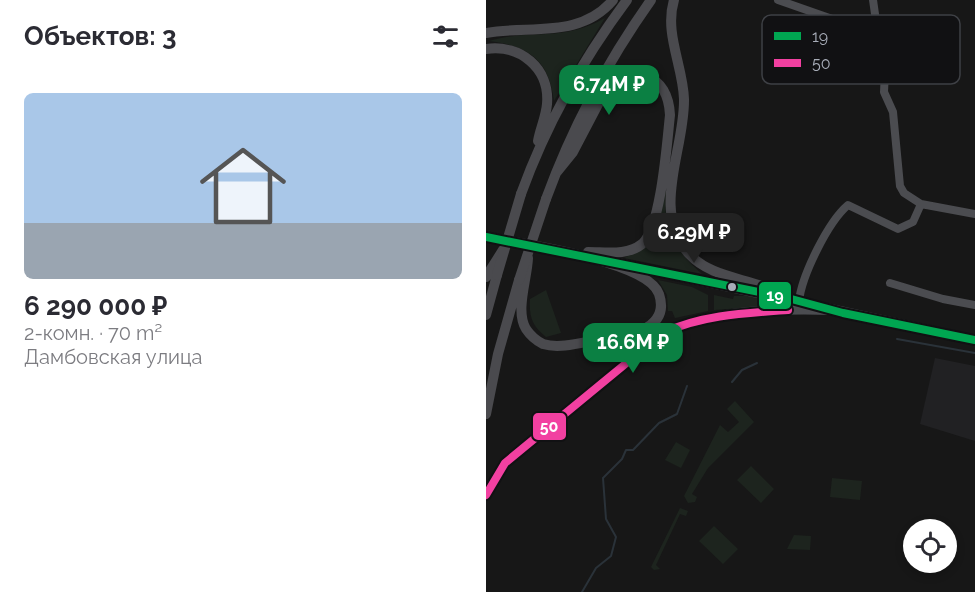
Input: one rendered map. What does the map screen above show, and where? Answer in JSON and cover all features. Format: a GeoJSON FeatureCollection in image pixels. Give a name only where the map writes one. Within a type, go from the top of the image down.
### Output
{"type":"FeatureCollection","features":[{"type":"Feature","properties":{"kind":"main road"},"geometry":{"type":"LineString","coordinates":[[486,33],[558,29],[580,24],[598,14],[613,0]]}},
{"type":"Feature","properties":{"kind":"main road"},"geometry":{"type":"LineString","coordinates":[[486,315],[490,275],[503,249],[535,155],[577,78],[627,0]]}},
{"type":"Feature","properties":{"kind":"main road"},"geometry":{"type":"LineString","coordinates":[[486,237],[572,254],[599,259],[641,275],[653,282],[661,303],[660,313],[653,323],[643,330],[626,335],[557,346],[544,344],[526,329],[521,307],[528,252],[546,199],[556,173],[597,85],[651,0]]}},
{"type":"Feature","properties":{"kind":"main road"},"geometry":{"type":"LineString","coordinates":[[674,0],[670,24],[684,97],[670,193],[676,234],[691,256],[709,269],[774,290],[784,297]]}},
{"type":"Feature","properties":{"kind":"main road"},"geometry":{"type":"LineString","coordinates":[[486,49],[498,48],[514,51],[528,58],[544,79],[547,104],[535,155]]}},
{"type":"Feature","properties":{"kind":"main road"},"geometry":{"type":"LineString","coordinates":[[556,173],[573,152],[605,91],[614,84],[635,75],[651,78],[663,87],[670,100],[670,115],[657,210],[648,235],[632,250],[572,254]]}},
{"type":"Feature","properties":{"kind":"main road"},"geometry":{"type":"LineString","coordinates":[[486,414],[498,354],[523,280]]}},
{"type":"Feature","properties":{"kind":"street"},"geometry":{"type":"LineString","coordinates":[[778,0],[822,15]]}},
{"type":"Feature","properties":{"kind":"street"},"geometry":{"type":"LineString","coordinates":[[873,0],[875,15]]}},
{"type":"Feature","properties":{"kind":"street"},"geometry":{"type":"LineString","coordinates":[[884,84],[884,92],[893,112],[900,186],[904,193],[921,204],[975,214]]}},
{"type":"Feature","properties":{"kind":"street"},"geometry":{"type":"LineString","coordinates":[[800,301],[810,268],[824,240],[834,221],[848,206],[898,229],[913,222],[921,204]]}},
{"type":"Feature","properties":{"kind":"street"},"geometry":{"type":"LineString","coordinates":[[599,259],[784,297],[975,340]]}},
{"type":"Feature","properties":{"kind":"street"},"geometry":{"type":"LineString","coordinates":[[890,283],[943,299],[975,305]]}},
{"type":"Feature","properties":{"kind":"street"},"geometry":{"type":"LineString","coordinates":[[486,495],[505,463],[651,341],[680,325],[704,319],[777,311],[834,310]]}},
{"type":"Feature","properties":{"kind":"shaded area"},"geometry":{"type":"Polygon","coordinates":[[[605,18],[554,101],[547,75],[535,57],[515,47],[489,41],[519,35],[560,33],[589,26],[605,18]]]}},
{"type":"Feature","properties":{"kind":"shaded area"},"geometry":{"type":"Polygon","coordinates":[[[666,191],[666,217],[672,238],[684,256],[702,274],[624,258],[638,251],[666,191]]]}},
{"type":"Feature","properties":{"kind":"shaded area"},"geometry":{"type":"Polygon","coordinates":[[[658,280],[692,287],[708,295],[708,311],[675,318],[672,311],[668,311],[667,295],[658,280]]]}},
{"type":"Feature","properties":{"kind":"shaded area"},"geometry":{"type":"Polygon","coordinates":[[[546,290],[561,333],[546,337],[537,329],[531,316],[530,299],[546,290]]]}},
{"type":"Feature","properties":{"kind":"shaded area"},"geometry":{"type":"Polygon","coordinates":[[[714,295],[733,299],[734,296],[749,296],[784,305],[714,310],[714,295]]]}},
{"type":"Feature","properties":{"kind":"shaded area"},"geometry":{"type":"Polygon","coordinates":[[[935,358],[975,366],[975,441],[920,424],[935,358]]]}},
{"type":"Feature","properties":{"kind":"shaded area"},"geometry":{"type":"Polygon","coordinates":[[[735,401],[754,422],[708,468],[692,494],[697,497],[695,502],[688,503],[684,496],[720,425],[728,432],[739,422],[727,409],[735,401]]]}},
{"type":"Feature","properties":{"kind":"shaded area"},"geometry":{"type":"Polygon","coordinates":[[[676,442],[690,450],[681,468],[665,460],[676,442]]]}},
{"type":"Feature","properties":{"kind":"shaded area"},"geometry":{"type":"Polygon","coordinates":[[[751,466],[774,489],[761,503],[737,480],[751,466]]]}},
{"type":"Feature","properties":{"kind":"shaded area"},"geometry":{"type":"Polygon","coordinates":[[[832,478],[862,481],[860,500],[830,497],[832,478]]]}},
{"type":"Feature","properties":{"kind":"shaded area"},"geometry":{"type":"Polygon","coordinates":[[[680,508],[688,511],[686,516],[680,514],[656,565],[660,569],[654,570],[651,567],[680,508]]]}},
{"type":"Feature","properties":{"kind":"shaded area"},"geometry":{"type":"Polygon","coordinates":[[[714,526],[738,549],[723,564],[699,541],[714,526]]]}},
{"type":"Feature","properties":{"kind":"shaded area"},"geometry":{"type":"Polygon","coordinates":[[[794,535],[811,536],[810,550],[787,549],[794,535]]]}},
{"type":"Feature","properties":{"kind":"waterway"},"geometry":{"type":"LineString","coordinates":[[897,339],[975,353]]}},
{"type":"Feature","properties":{"kind":"waterway"},"geometry":{"type":"LineString","coordinates":[[732,382],[742,370],[757,363]]}},
{"type":"Feature","properties":{"kind":"waterway"},"geometry":{"type":"LineString","coordinates":[[582,592],[596,568],[611,556],[616,537],[606,519],[603,478],[622,459],[626,450],[633,450],[659,423],[677,414],[687,386]]}},
{"type":"Feature","properties":{"kind":"transit line","name":"19"},"geometry":{"type":"LineString","coordinates":[[486,237],[784,297],[843,313],[975,340]]}},
{"type":"Feature","properties":{"kind":"transit line","name":"50"},"geometry":{"type":"LineString","coordinates":[[486,495],[505,463],[663,333],[708,319],[788,310]]}}]}
